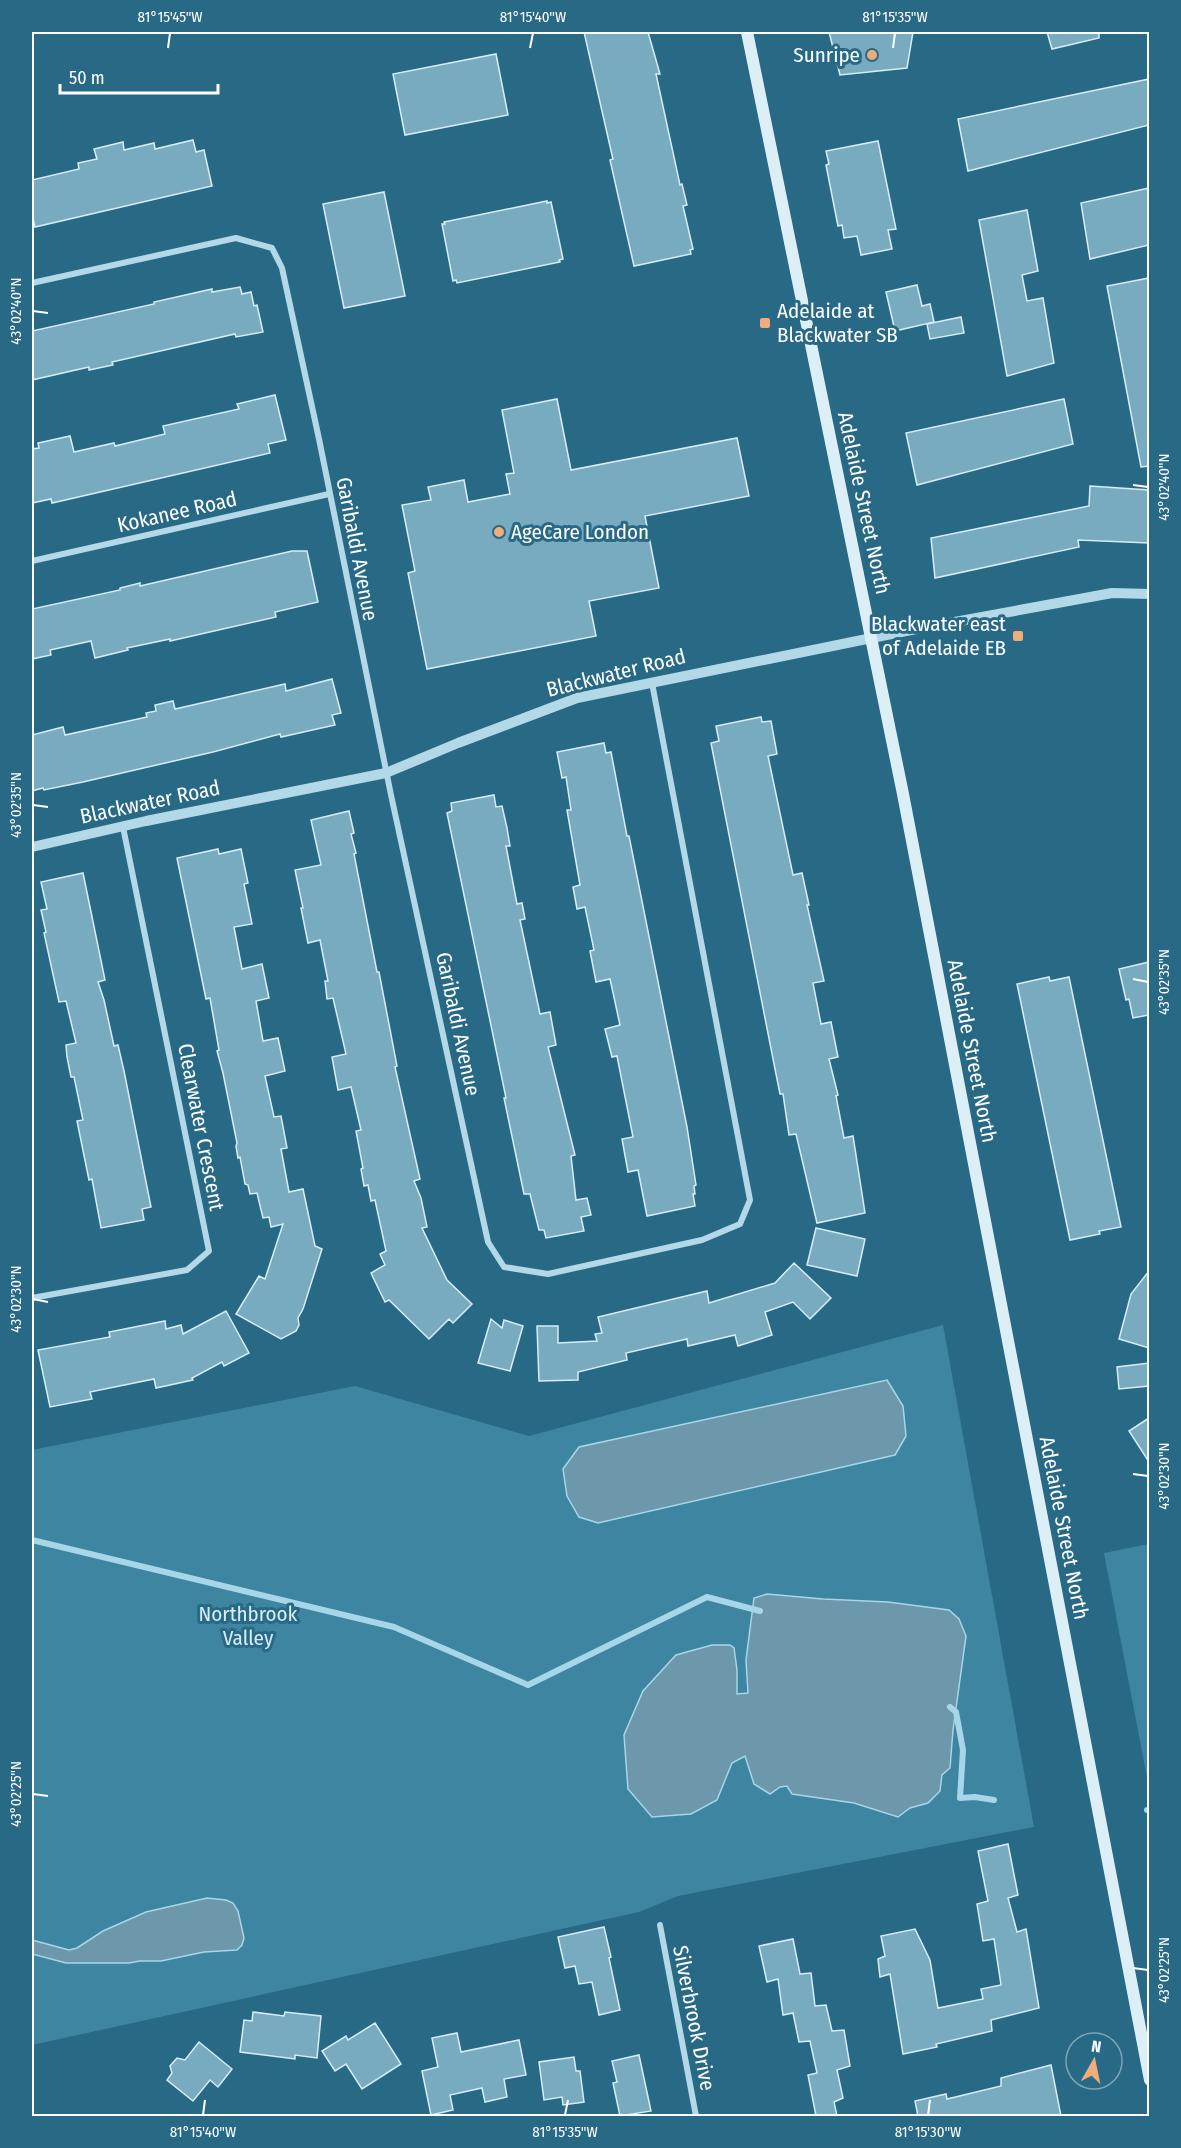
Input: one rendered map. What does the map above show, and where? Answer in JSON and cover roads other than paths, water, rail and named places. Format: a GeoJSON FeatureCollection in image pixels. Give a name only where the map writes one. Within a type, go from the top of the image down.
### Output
{"type":"FeatureCollection","features":[{"type":"Feature","properties":{"kind":"main road","name":"Adelaide Street North"},"geometry":{"type":"LineString","coordinates":[[747,32],[912,838],[1149,2080]]}},
{"type":"Feature","properties":{"kind":"street","name":"Garibaldi Avenue"},"geometry":{"type":"LineString","coordinates":[[32,284],[236,238],[272,248],[282,268],[386,773],[488,1242],[504,1267],[548,1274],[702,1240],[740,1224],[750,1200],[652,682]]}},
{"type":"Feature","properties":{"kind":"street","name":"Kokanee Road"},"geometry":{"type":"LineString","coordinates":[[32,561],[329,494]]}},
{"type":"Feature","properties":{"kind":"street","name":"Blackwater Road"},"geometry":{"type":"LineString","coordinates":[[32,847],[386,773],[577,698],[871,637],[1112,593],[1149,594]]}},
{"type":"Feature","properties":{"kind":"street","name":"Clearwater Crescent"},"geometry":{"type":"LineString","coordinates":[[32,1298],[187,1270],[210,1251],[123,827]]}},
{"type":"Feature","properties":{"kind":"street","name":"Silverbrook Drive"},"geometry":{"type":"LineString","coordinates":[[660,1925],[696,2116]]}},
{"type":"Feature","properties":{"kind":"waterway"},"geometry":{"type":"LineString","coordinates":[[32,1540],[394,1627],[528,1685],[707,1597],[760,1611]]}},
{"type":"Feature","properties":{"kind":"waterway"},"geometry":{"type":"LineString","coordinates":[[950,1707],[956,1712],[963,1750],[960,1798],[975,1797],[994,1800]]}},
{"type":"Feature","properties":{"kind":"place","name":"Sunripe"},"geometry":{"type":"Point","coordinates":[872,55]}},
{"type":"Feature","properties":{"kind":"place","name":"Adelaide at Blackwater SB"},"geometry":{"type":"Point","coordinates":[765,323]}},
{"type":"Feature","properties":{"kind":"place","name":"AgeCare London"},"geometry":{"type":"Point","coordinates":[499,532]}},
{"type":"Feature","properties":{"kind":"place","name":"Blackwater east of Adelaide EB"},"geometry":{"type":"Point","coordinates":[1018,636]}},
{"type":"Feature","properties":{"kind":"park label","name":"Northbrook Valley"},"geometry":{"type":"Point","coordinates":[248,1626]}}]}
